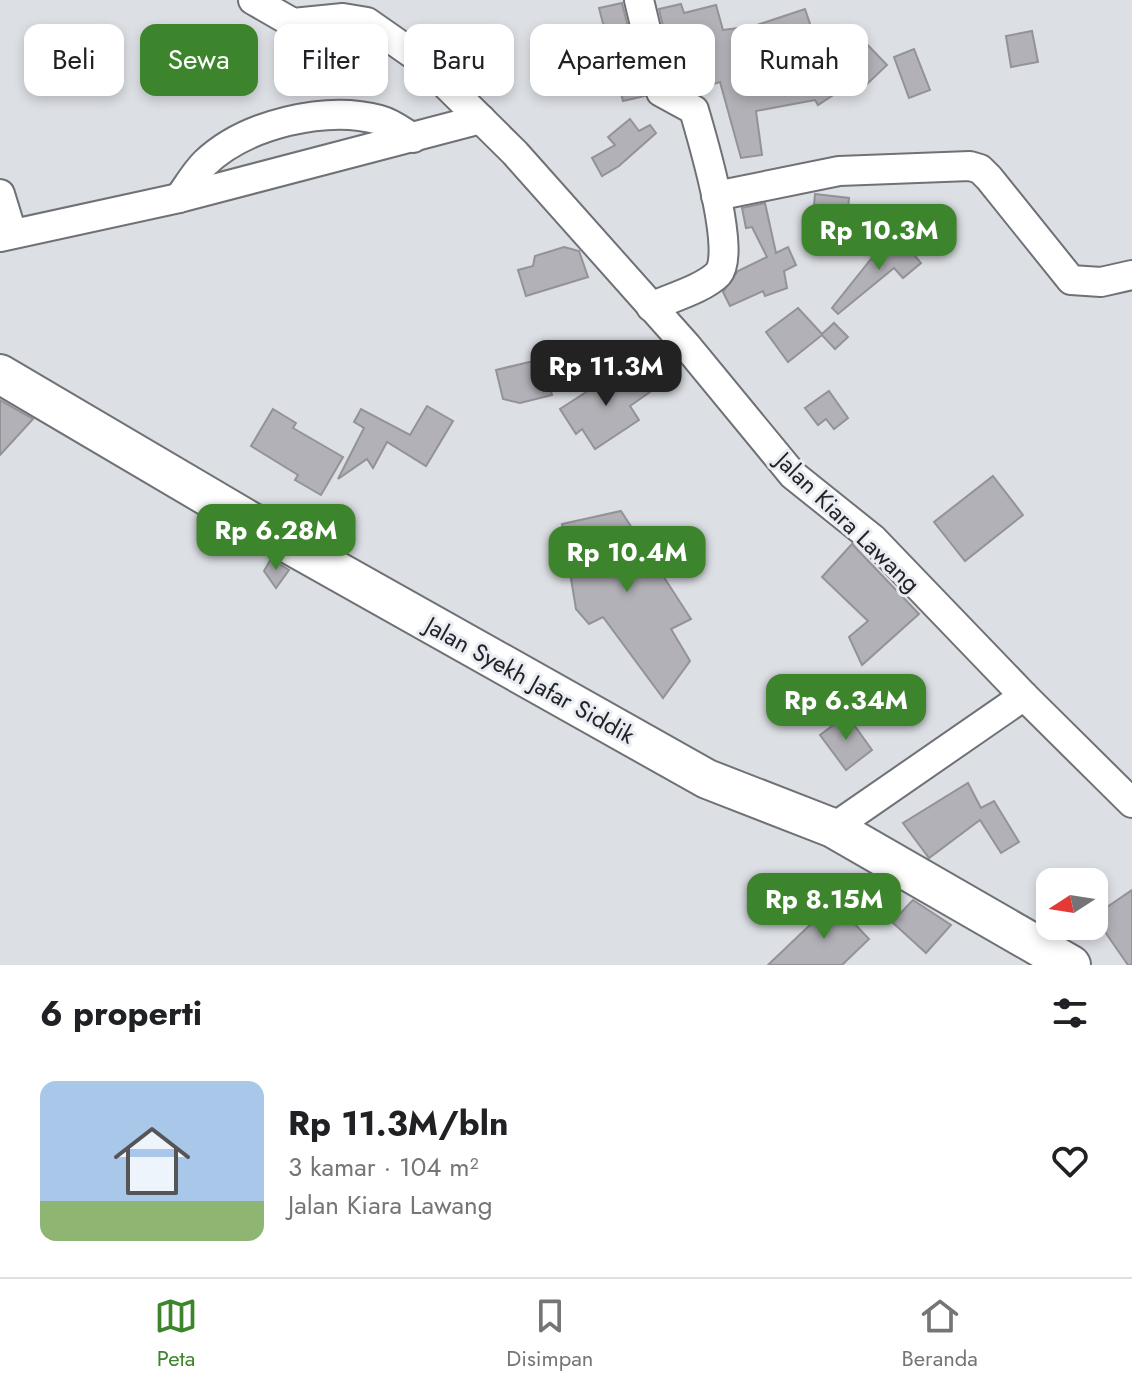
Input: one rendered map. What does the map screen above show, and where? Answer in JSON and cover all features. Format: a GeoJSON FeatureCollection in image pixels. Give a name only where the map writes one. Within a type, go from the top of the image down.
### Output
{"type":"FeatureCollection","features":[{"type":"Feature","properties":{"kind":"main road","name":"Jalan Syekh Jafar Siddik"},"geometry":{"type":"LineString","coordinates":[[0,374],[280,539],[693,772],[833,828],[1071,965]]}},
{"type":"Feature","properties":{"kind":"street","name":"Jalan Kiara Lawang"},"geometry":{"type":"LineString","coordinates":[[253,0],[293,23],[353,18],[380,29],[420,59],[515,153],[793,475],[873,539],[1132,803]]}},
{"type":"Feature","properties":{"kind":"street"},"geometry":{"type":"LineString","coordinates":[[639,0],[658,87],[665,96],[694,110],[716,196],[723,251],[721,271],[651,307]]}},
{"type":"Feature","properties":{"kind":"street"},"geometry":{"type":"LineString","coordinates":[[179,198],[205,163],[240,138],[282,124],[333,116],[359,116],[384,120],[413,138]]}},
{"type":"Feature","properties":{"kind":"street"},"geometry":{"type":"LineString","coordinates":[[0,194],[6,235],[179,198],[481,119]]}},
{"type":"Feature","properties":{"kind":"street"},"geometry":{"type":"LineString","coordinates":[[716,196],[839,171],[970,166],[980,169],[989,178],[1071,280],[1101,282],[1132,275]]}},
{"type":"Feature","properties":{"kind":"street"},"geometry":{"type":"LineString","coordinates":[[833,828],[1024,696]]}},
{"type":"Feature","properties":{"kind":"building"},"geometry":{"type":"Polygon","coordinates":[[[622,3],[627,24],[603,24],[599,8],[622,3]]]}},
{"type":"Feature","properties":{"kind":"building"},"geometry":{"type":"Polygon","coordinates":[[[681,4],[684,13],[716,5],[723,30],[731,29],[731,96],[832,96],[818,105],[815,100],[756,111],[762,155],[741,158],[720,82],[715,83],[715,24],[663,24],[659,9],[681,4]]]}},
{"type":"Feature","properties":{"kind":"building"},"geometry":{"type":"Polygon","coordinates":[[[805,9],[810,24],[760,24],[805,9]]]}},
{"type":"Feature","properties":{"kind":"building"},"geometry":{"type":"Polygon","coordinates":[[[1032,31],[1038,62],[1011,67],[1006,36],[1032,31]]]}},
{"type":"Feature","properties":{"kind":"building"},"geometry":{"type":"Polygon","coordinates":[[[868,45],[887,65],[868,83],[868,45]]]}},
{"type":"Feature","properties":{"kind":"building"},"geometry":{"type":"Polygon","coordinates":[[[914,49],[930,90],[909,98],[894,57],[914,49]]]}},
{"type":"Feature","properties":{"kind":"building"},"geometry":{"type":"Polygon","coordinates":[[[622,96],[645,96],[623,101],[622,96]]]}},
{"type":"Feature","properties":{"kind":"building"},"geometry":{"type":"Polygon","coordinates":[[[630,119],[639,131],[650,125],[656,133],[619,166],[602,176],[592,158],[615,145],[608,137],[630,119]]]}},
{"type":"Feature","properties":{"kind":"building"},"geometry":{"type":"Polygon","coordinates":[[[815,194],[849,198],[845,242],[811,238],[815,194]]]}},
{"type":"Feature","properties":{"kind":"building"},"geometry":{"type":"Polygon","coordinates":[[[765,203],[776,253],[788,247],[796,265],[784,271],[787,288],[765,296],[763,291],[730,306],[723,292],[738,271],[767,257],[752,227],[746,228],[742,208],[765,203]]]}},
{"type":"Feature","properties":{"kind":"building"},"geometry":{"type":"Polygon","coordinates":[[[900,238],[921,263],[903,278],[894,268],[838,314],[832,308],[871,259],[874,261],[900,238]]]}},
{"type":"Feature","properties":{"kind":"building"},"geometry":{"type":"Polygon","coordinates":[[[564,247],[579,251],[588,277],[526,296],[518,270],[533,266],[535,256],[564,247]]]}},
{"type":"Feature","properties":{"kind":"building"},"geometry":{"type":"Polygon","coordinates":[[[798,308],[822,334],[834,323],[848,337],[835,349],[822,335],[788,362],[766,332],[798,308]]]}},
{"type":"Feature","properties":{"kind":"building"},"geometry":{"type":"Polygon","coordinates":[[[542,359],[552,395],[520,403],[503,399],[496,370],[542,359]]]}},
{"type":"Feature","properties":{"kind":"building"},"geometry":{"type":"Polygon","coordinates":[[[634,368],[650,392],[630,406],[639,420],[595,449],[582,429],[576,434],[560,409],[611,376],[614,381],[634,368]]]}},
{"type":"Feature","properties":{"kind":"building"},"geometry":{"type":"Polygon","coordinates":[[[829,391],[848,418],[834,429],[826,419],[818,425],[805,408],[829,391]]]}},
{"type":"Feature","properties":{"kind":"building"},"geometry":{"type":"Polygon","coordinates":[[[0,400],[33,419],[0,455],[0,400]]]}},
{"type":"Feature","properties":{"kind":"building"},"geometry":{"type":"Polygon","coordinates":[[[427,406],[453,421],[426,466],[387,442],[373,468],[367,459],[338,479],[364,428],[354,422],[361,409],[410,435],[427,406]]]}},
{"type":"Feature","properties":{"kind":"building"},"geometry":{"type":"Polygon","coordinates":[[[273,409],[296,423],[293,428],[343,457],[321,495],[295,480],[298,475],[251,446],[273,409]]]}},
{"type":"Feature","properties":{"kind":"building"},"geometry":{"type":"Polygon","coordinates":[[[993,476],[1023,515],[965,561],[934,522],[993,476]]]}},
{"type":"Feature","properties":{"kind":"building"},"geometry":{"type":"Polygon","coordinates":[[[621,511],[691,619],[671,629],[690,661],[663,698],[603,617],[589,624],[576,609],[562,524],[621,511]]]}},
{"type":"Feature","properties":{"kind":"building"},"geometry":{"type":"Polygon","coordinates":[[[852,544],[919,614],[862,665],[849,637],[868,621],[822,577],[852,544]]]}},
{"type":"Feature","properties":{"kind":"building"},"geometry":{"type":"Polygon","coordinates":[[[271,559],[289,570],[276,588],[264,571],[271,559]]]}},
{"type":"Feature","properties":{"kind":"building"},"geometry":{"type":"Polygon","coordinates":[[[847,715],[872,750],[846,770],[820,735],[847,715]]]}},
{"type":"Feature","properties":{"kind":"building"},"geometry":{"type":"Polygon","coordinates":[[[968,783],[981,808],[994,801],[1019,842],[1001,853],[980,820],[929,858],[903,823],[968,783]]]}},
{"type":"Feature","properties":{"kind":"building"},"geometry":{"type":"Polygon","coordinates":[[[1132,890],[1132,965],[1128,965],[1108,936],[1108,906],[1132,890]]]}},
{"type":"Feature","properties":{"kind":"building"},"geometry":{"type":"Polygon","coordinates":[[[913,900],[951,925],[926,953],[892,922],[913,900]]]}},
{"type":"Feature","properties":{"kind":"building"},"geometry":{"type":"Polygon","coordinates":[[[834,902],[869,939],[842,965],[768,965],[834,902]]]}}]}
